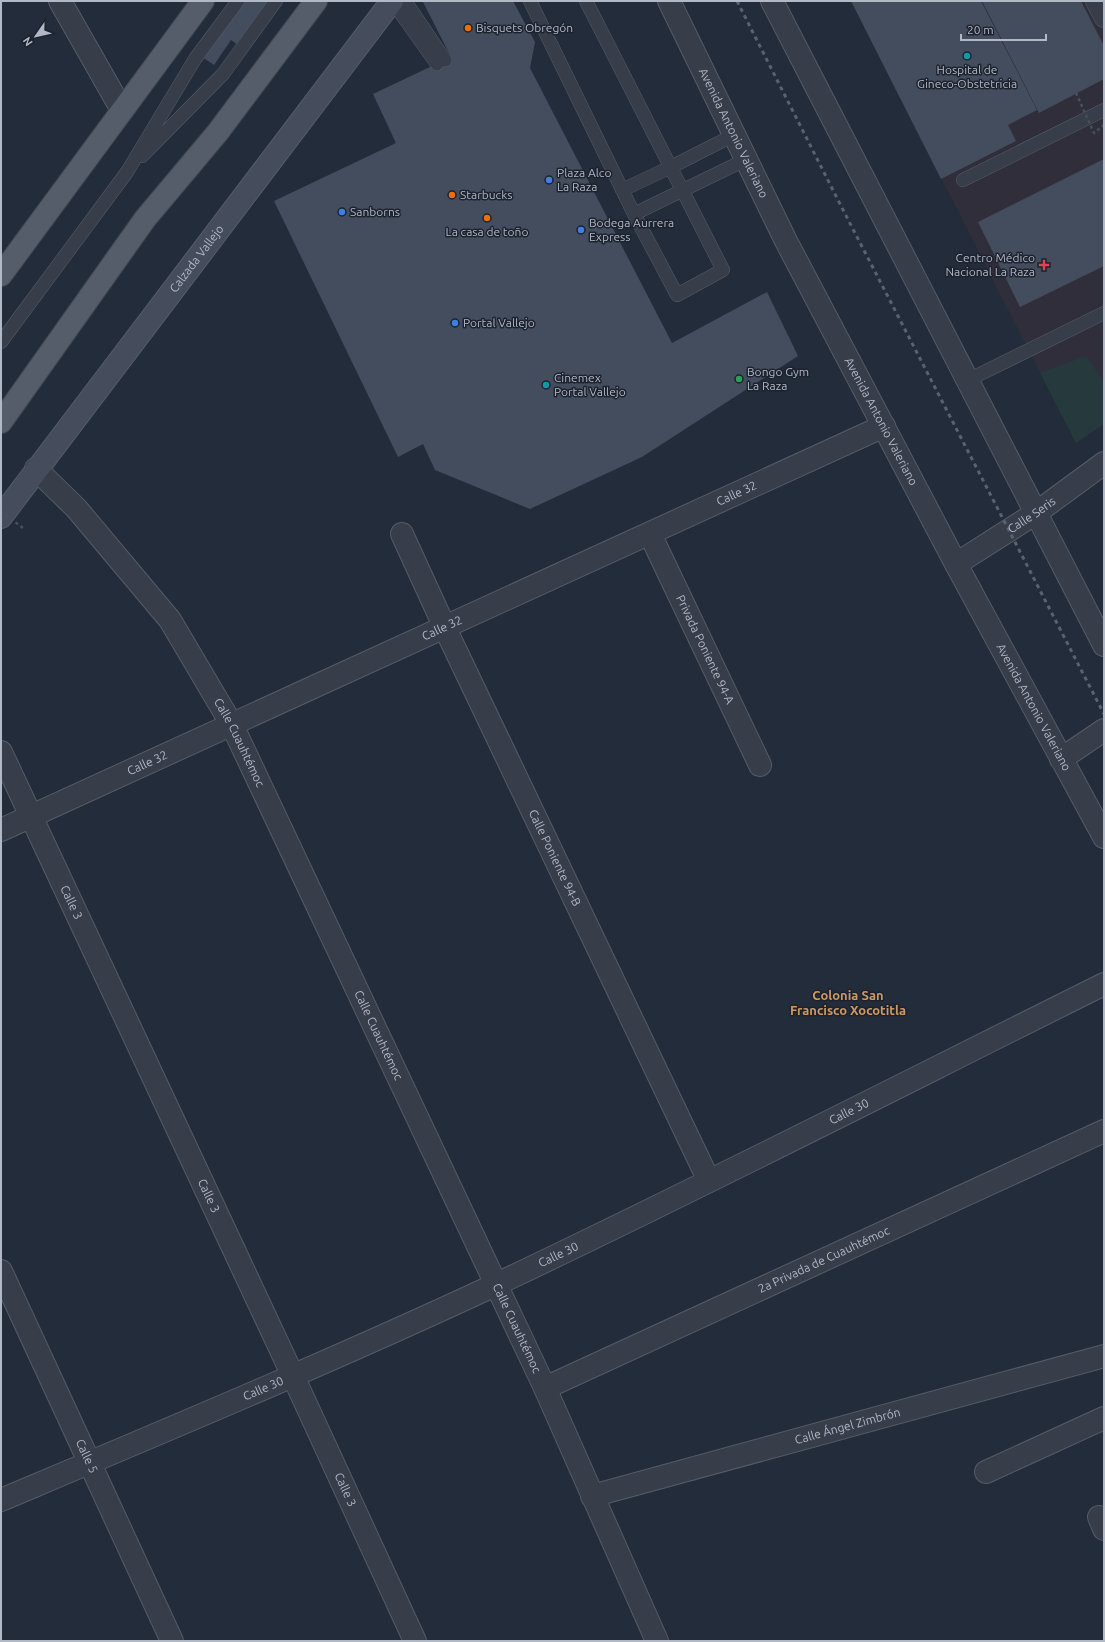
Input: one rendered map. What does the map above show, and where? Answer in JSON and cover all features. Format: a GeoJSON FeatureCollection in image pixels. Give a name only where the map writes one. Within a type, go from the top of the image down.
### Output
{"type":"FeatureCollection","features":[{"type":"Feature","properties":{"kind":"main road"},"geometry":{"type":"LineString","coordinates":[[1,275],[203,1]]}},
{"type":"Feature","properties":{"kind":"main road"},"geometry":{"type":"LineString","coordinates":[[1,422],[145,219],[218,132],[316,1]]}},
{"type":"Feature","properties":{"kind":"main road","name":"Calzada Vallejo"},"geometry":{"type":"LineString","coordinates":[[1,517],[392,1]]}},
{"type":"Feature","properties":{"kind":"street"},"geometry":{"type":"LineString","coordinates":[[60,1],[122,110]]}},
{"type":"Feature","properties":{"kind":"street","name":"Avenida Antonio Valeriano"},"geometry":{"type":"LineString","coordinates":[[669,1],[786,241],[956,564],[1104,837]]}},
{"type":"Feature","properties":{"kind":"street"},"geometry":{"type":"LineString","coordinates":[[772,1],[1104,645]]}},
{"type":"Feature","properties":{"kind":"street"},"geometry":{"type":"LineString","coordinates":[[1095,1],[1104,18]]}},
{"type":"Feature","properties":{"kind":"street","name":"Calle 32"},"geometry":{"type":"LineString","coordinates":[[1,830],[884,426]]}},
{"type":"Feature","properties":{"kind":"street","name":"Calle Seris"},"geometry":{"type":"LineString","coordinates":[[956,564],[1036,513],[1104,463]]}},
{"type":"Feature","properties":{"kind":"street","name":"Calle Cuauhtémoc"},"geometry":{"type":"LineString","coordinates":[[36,470],[76,508],[170,620],[232,725],[545,1388],[657,1641]]}},
{"type":"Feature","properties":{"kind":"street","name":"Calle Poniente 94-B"},"geometry":{"type":"LineString","coordinates":[[402,534],[445,628],[708,1181]]}},
{"type":"Feature","properties":{"kind":"street","name":"Privada Poniente 94-A"},"geometry":{"type":"LineString","coordinates":[[650,534],[760,765]]}},
{"type":"Feature","properties":{"kind":"street"},"geometry":{"type":"LineString","coordinates":[[1061,760],[1104,730]]}},
{"type":"Feature","properties":{"kind":"street","name":"Calle 3"},"geometry":{"type":"LineString","coordinates":[[1,752],[293,1376],[415,1641]]}},
{"type":"Feature","properties":{"kind":"street","name":"Calle 30"},"geometry":{"type":"LineString","coordinates":[[1,1500],[293,1376],[495,1284],[708,1181],[1104,984]]}},
{"type":"Feature","properties":{"kind":"street","name":"2a Privada de Cuauhtémoc"},"geometry":{"type":"LineString","coordinates":[[545,1388],[1104,1131]]}},
{"type":"Feature","properties":{"kind":"street","name":"Calle 5"},"geometry":{"type":"LineString","coordinates":[[1,1271],[172,1641]]}},
{"type":"Feature","properties":{"kind":"street","name":"Calle Ángel Zimbrón"},"geometry":{"type":"LineString","coordinates":[[592,1496],[1104,1356]]}},
{"type":"Feature","properties":{"kind":"street"},"geometry":{"type":"LineString","coordinates":[[986,1472],[1104,1418]]}},
{"type":"Feature","properties":{"kind":"lane"},"geometry":{"type":"LineString","coordinates":[[1,342],[127,172],[195,59],[238,1]]}},
{"type":"Feature","properties":{"kind":"lane"},"geometry":{"type":"LineString","coordinates":[[127,172],[223,74],[276,1]]}},
{"type":"Feature","properties":{"kind":"lane"},"geometry":{"type":"LineString","coordinates":[[392,1],[441,62],[405,1]]}},
{"type":"Feature","properties":{"kind":"lane"},"geometry":{"type":"LineString","coordinates":[[530,1],[634,214],[678,295],[723,270],[586,1]]}},
{"type":"Feature","properties":{"kind":"lane"},"geometry":{"type":"LineString","coordinates":[[963,180],[1104,110]]}},
{"type":"Feature","properties":{"kind":"lane"},"geometry":{"type":"LineString","coordinates":[[622,190],[734,135]]}},
{"type":"Feature","properties":{"kind":"lane"},"geometry":{"type":"LineString","coordinates":[[634,214],[747,160]]}},
{"type":"Feature","properties":{"kind":"lane"},"geometry":{"type":"LineString","coordinates":[[968,380],[1104,313]]}},
{"type":"Feature","properties":{"kind":"path"},"geometry":{"type":"LineString","coordinates":[[1076,93],[1094,133],[1104,125]]}},
{"type":"Feature","properties":{"kind":"path"},"geometry":{"type":"LineString","coordinates":[[1,512],[23,528]]}},
{"type":"Feature","properties":{"kind":"shaded area","name":"Centro Médico Nacional La Raza"},"geometry":{"type":"Polygon","coordinates":[[[851,1],[1104,1],[1104,424],[1076,443],[851,1]]]}},
{"type":"Feature","properties":{"kind":"shaded area"},"geometry":{"type":"Polygon","coordinates":[[[1086,356],[1104,382],[1104,424],[1076,443],[1040,373],[1086,356]]]}},
{"type":"Feature","properties":{"kind":"building"},"geometry":{"type":"Polygon","coordinates":[[[234,1],[270,1],[238,45],[231,40],[214,65],[202,57],[234,1]]]}},
{"type":"Feature","properties":{"kind":"building","name":"Portal Vallejo"},"geometry":{"type":"Polygon","coordinates":[[[513,1],[535,42],[530,68],[672,343],[767,292],[798,356],[642,457],[530,509],[435,470],[423,444],[398,457],[274,201],[396,143],[373,94],[451,57],[423,2],[513,1]]]}},
{"type":"Feature","properties":{"kind":"building"},"geometry":{"type":"Polygon","coordinates":[[[851,1],[981,1],[1037,110],[1008,125],[1016,141],[941,179],[851,1]]]}},
{"type":"Feature","properties":{"kind":"building"},"geometry":{"type":"Polygon","coordinates":[[[982,1],[1081,1],[1104,46],[1104,79],[1039,113],[982,1]]]}},
{"type":"Feature","properties":{"kind":"building"},"geometry":{"type":"Polygon","coordinates":[[[1104,159],[1104,266],[1020,307],[978,222],[1104,159]]]}},
{"type":"Feature","properties":{"kind":"railway"},"geometry":{"type":"LineString","coordinates":[[737,1],[840,204],[1104,714]]}},
{"type":"Feature","properties":{"kind":"place","name":"Bisquets Obregón"},"geometry":{"type":"Point","coordinates":[468,28]}},
{"type":"Feature","properties":{"kind":"place","name":"Hospital de Gineco-Obstetricia"},"geometry":{"type":"Point","coordinates":[967,56]}},
{"type":"Feature","properties":{"kind":"place","name":"Plaza Alco La Raza"},"geometry":{"type":"Point","coordinates":[549,180]}},
{"type":"Feature","properties":{"kind":"place","name":"Starbucks"},"geometry":{"type":"Point","coordinates":[452,195]}},
{"type":"Feature","properties":{"kind":"place","name":"Sanborns"},"geometry":{"type":"Point","coordinates":[342,212]}},
{"type":"Feature","properties":{"kind":"place","name":"La casa de toño"},"geometry":{"type":"Point","coordinates":[487,218]}},
{"type":"Feature","properties":{"kind":"place","name":"Bodega Aurrera Express"},"geometry":{"type":"Point","coordinates":[581,230]}},
{"type":"Feature","properties":{"kind":"place","name":"Centro Médico Nacional La Raza"},"geometry":{"type":"Point","coordinates":[1044,265]}},
{"type":"Feature","properties":{"kind":"place","name":"Portal Vallejo"},"geometry":{"type":"Point","coordinates":[455,323]}},
{"type":"Feature","properties":{"kind":"place","name":"Bongo Gym La Raza"},"geometry":{"type":"Point","coordinates":[739,379]}},
{"type":"Feature","properties":{"kind":"place","name":"Cinemex Portal Vallejo"},"geometry":{"type":"Point","coordinates":[546,385]}},
{"type":"Feature","properties":{"kind":"district","name":"Colonia San Francisco Xocotitla"},"geometry":{"type":"Point","coordinates":[848,1002]}}]}
